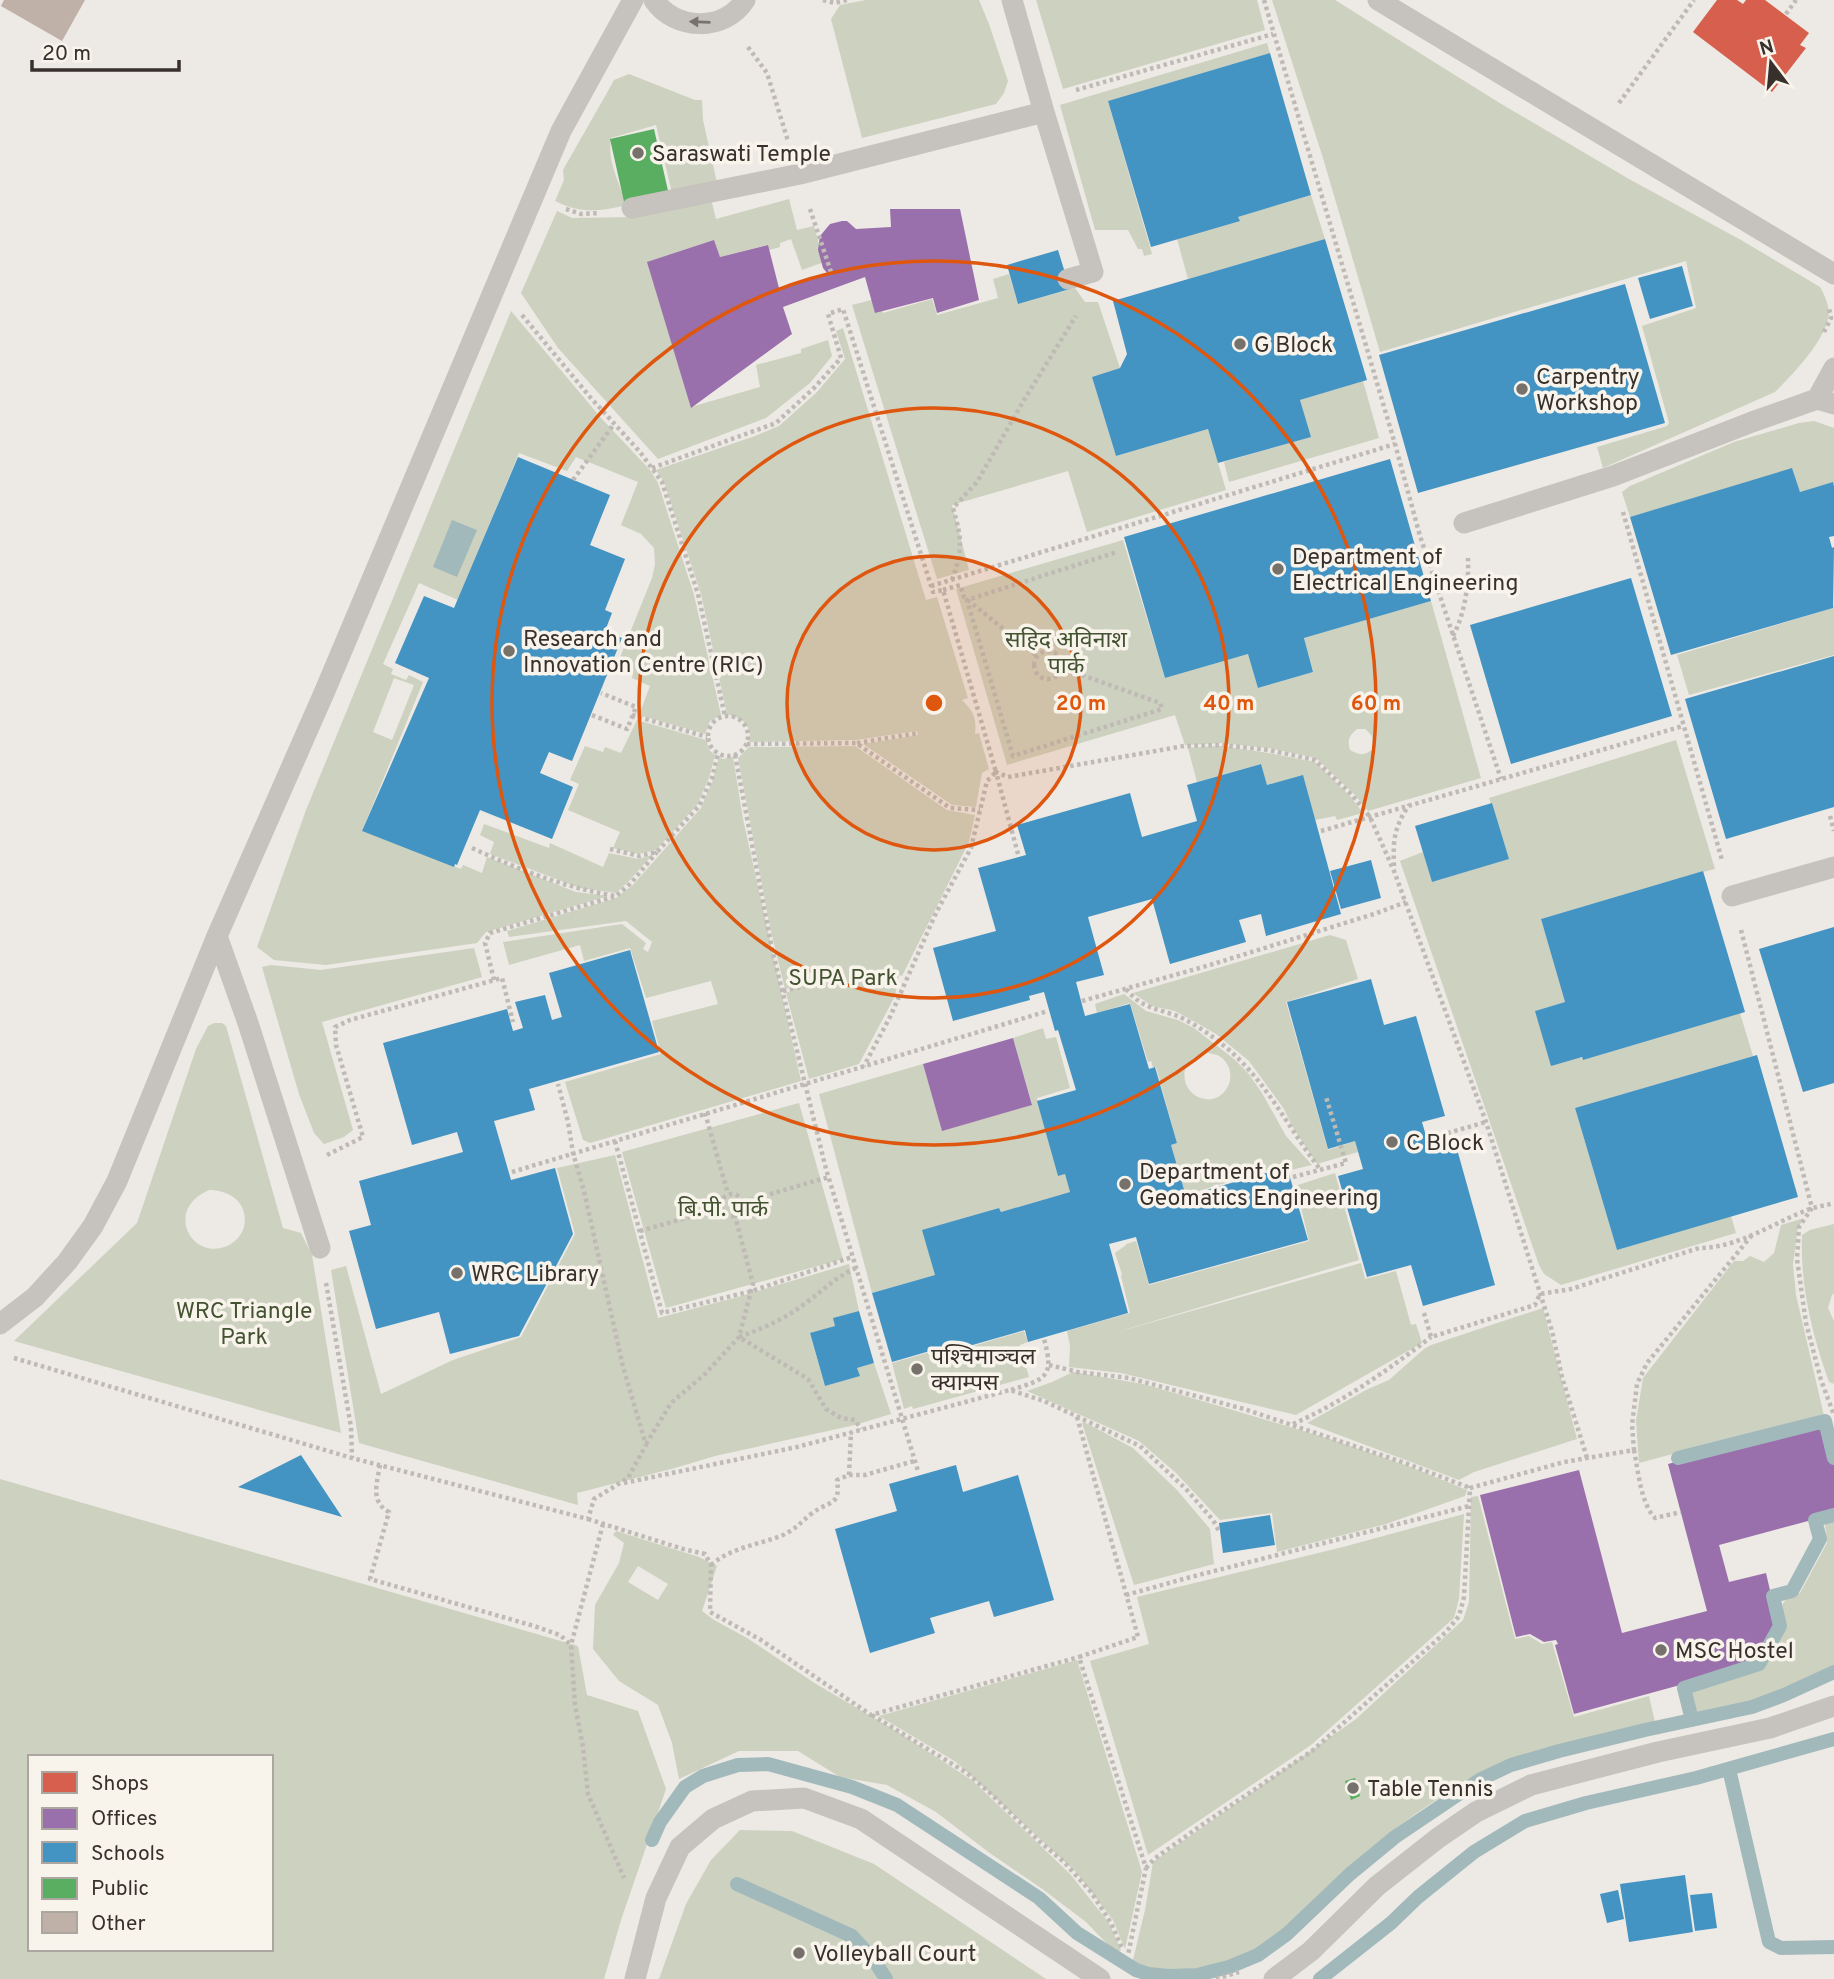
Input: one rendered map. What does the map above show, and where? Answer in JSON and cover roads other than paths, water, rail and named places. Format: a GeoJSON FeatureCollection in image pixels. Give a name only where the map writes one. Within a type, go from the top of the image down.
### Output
{"type":"FeatureCollection","features":[{"type":"Feature","properties":{"kind":"lane"},"geometry":{"type":"LineString","coordinates":[[0,1324],[35,1297],[66,1262],[93,1226],[117,1181],[217,936],[324,693],[561,131],[633,0]]}},
{"type":"Feature","properties":{"kind":"lane"},"geometry":{"type":"LineString","coordinates":[[654,0],[660,9],[683,21],[705,24],[727,19],[745,0]]}},
{"type":"Feature","properties":{"kind":"lane"},"geometry":{"type":"LineString","coordinates":[[1012,0],[1093,272],[1068,279]]}},
{"type":"Feature","properties":{"kind":"lane"},"geometry":{"type":"LineString","coordinates":[[1378,0],[1834,274]]}},
{"type":"Feature","properties":{"kind":"lane"},"geometry":{"type":"LineString","coordinates":[[632,208],[800,174],[1043,106]]}},
{"type":"Feature","properties":{"kind":"lane"},"geometry":{"type":"LineString","coordinates":[[1464,523],[1613,477],[1752,422],[1826,402],[1834,368]]}},
{"type":"Feature","properties":{"kind":"lane"},"geometry":{"type":"LineString","coordinates":[[1732,895],[1834,867]]}},
{"type":"Feature","properties":{"kind":"lane"},"geometry":{"type":"LineString","coordinates":[[217,936],[248,1023],[320,1248]]}},
{"type":"Feature","properties":{"kind":"lane"},"geometry":{"type":"LineString","coordinates":[[1274,1979],[1311,1951],[1377,1886],[1438,1838],[1476,1812],[1531,1785],[1658,1752],[1770,1728],[1834,1706]]}},
{"type":"Feature","properties":{"kind":"lane"},"geometry":{"type":"LineString","coordinates":[[635,1979],[656,1898],[680,1847],[712,1819],[752,1801],[804,1798],[861,1819],[1100,1979]]}},
{"type":"Feature","properties":{"kind":"water"},"geometry":{"type":"Polygon","coordinates":[[[452,520],[477,530],[457,577],[433,567],[452,520]]]}},
{"type":"Feature","properties":{"kind":"waterway"},"geometry":{"type":"LineString","coordinates":[[1678,1458],[1825,1421],[1834,1458]]}},
{"type":"Feature","properties":{"kind":"waterway"},"geometry":{"type":"LineString","coordinates":[[1692,1720],[1684,1688],[1759,1664],[1780,1626],[1773,1596],[1792,1591],[1820,1539],[1815,1520],[1834,1515]]}},
{"type":"Feature","properties":{"kind":"waterway"},"geometry":{"type":"LineString","coordinates":[[652,1840],[660,1822],[685,1787],[703,1776],[738,1765],[768,1764],[852,1787],[897,1805],[1039,1898],[1077,1933],[1136,1970],[1169,1976],[1197,1975],[1229,1967],[1258,1955],[1287,1934],[1350,1874],[1395,1837],[1481,1779],[1511,1765],[1559,1751],[1752,1707],[1834,1672]]}},
{"type":"Feature","properties":{"kind":"waterway"},"geometry":{"type":"LineString","coordinates":[[1320,1979],[1474,1852],[1525,1821],[1586,1803],[1696,1778],[1834,1739]]}},
{"type":"Feature","properties":{"kind":"waterway"},"geometry":{"type":"LineString","coordinates":[[1729,1769],[1769,1942],[1781,1948],[1834,1947]]}},
{"type":"Feature","properties":{"kind":"waterway"},"geometry":{"type":"LineString","coordinates":[[737,1884],[852,1936],[874,1960],[886,1979]]}},
{"type":"Feature","properties":{"kind":"place","name":"Saraswati Temple"},"geometry":{"type":"Point","coordinates":[638,153]}},
{"type":"Feature","properties":{"kind":"place","name":"G Block"},"geometry":{"type":"Point","coordinates":[1240,344]}},
{"type":"Feature","properties":{"kind":"place","name":"Carpentry Workshop"},"geometry":{"type":"Point","coordinates":[1522,389]}},
{"type":"Feature","properties":{"kind":"place","name":"Department of Electrical Engineering"},"geometry":{"type":"Point","coordinates":[1278,569]}},
{"type":"Feature","properties":{"kind":"place","name":"Research and Innovation Centre (RIC)"},"geometry":{"type":"Point","coordinates":[509,651]}},
{"type":"Feature","properties":{"kind":"place","name":"C Block"},"geometry":{"type":"Point","coordinates":[1392,1142]}},
{"type":"Feature","properties":{"kind":"place","name":"Department of Geomatics Engineering"},"geometry":{"type":"Point","coordinates":[1125,1184]}},
{"type":"Feature","properties":{"kind":"place","name":"WRC Library"},"geometry":{"type":"Point","coordinates":[457,1273]}},
{"type":"Feature","properties":{"kind":"place","name":"पश्‍चिमाञ्‍चल क्याम्पस"},"geometry":{"type":"Point","coordinates":[917,1369]}},
{"type":"Feature","properties":{"kind":"place","name":"MSC Hostel"},"geometry":{"type":"Point","coordinates":[1661,1650]}},
{"type":"Feature","properties":{"kind":"place","name":"Table Tennis"},"geometry":{"type":"Point","coordinates":[1353,1788]}},
{"type":"Feature","properties":{"kind":"place","name":"Volleyball Court"},"geometry":{"type":"Point","coordinates":[799,1953]}},
{"type":"Feature","properties":{"kind":"park label","name":"सहिद अविनाश पार्क"},"geometry":{"type":"Point","coordinates":[1066,652]}},
{"type":"Feature","properties":{"kind":"park label","name":"SUPA Park"},"geometry":{"type":"Point","coordinates":[843,977]}},
{"type":"Feature","properties":{"kind":"park label","name":"बि.पी. पार्क"},"geometry":{"type":"Point","coordinates":[723,1208]}},
{"type":"Feature","properties":{"kind":"park label","name":"WRC Triangle Park"},"geometry":{"type":"Point","coordinates":[244,1323]}}]}
